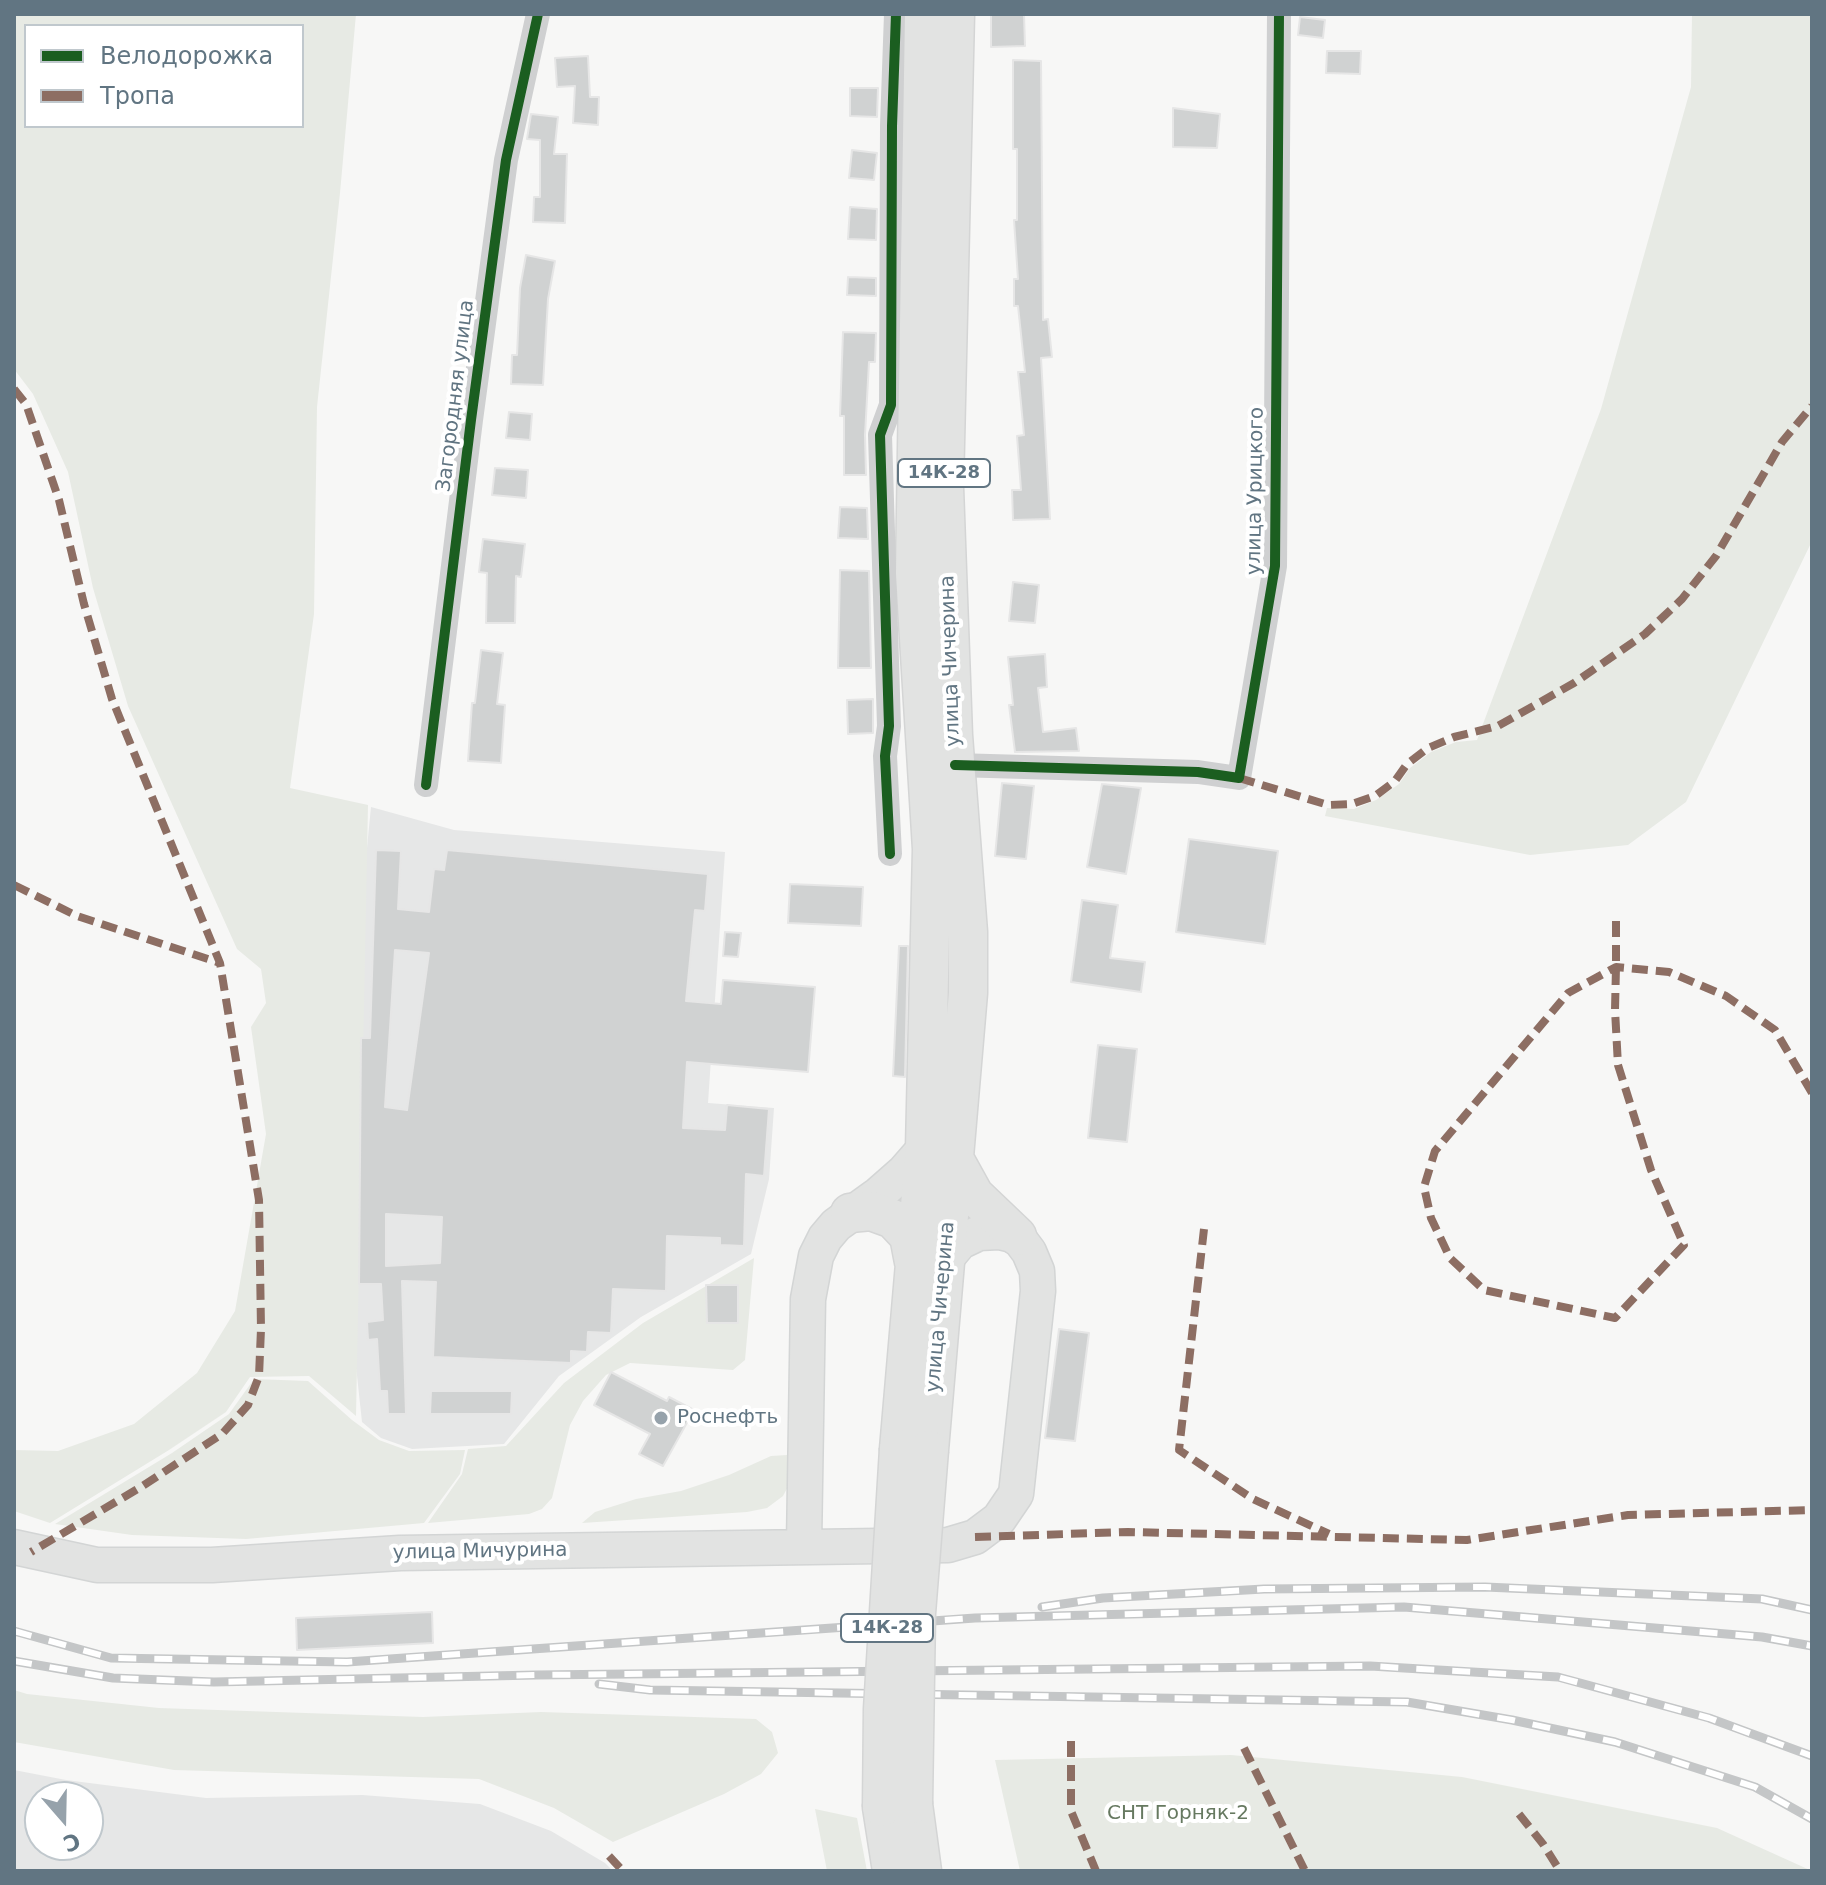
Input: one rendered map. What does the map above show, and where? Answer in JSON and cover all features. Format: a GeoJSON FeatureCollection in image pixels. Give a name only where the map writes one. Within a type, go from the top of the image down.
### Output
{"type":"FeatureCollection","features":[{"type":"Feature","properties":{"kind":"main road","name":"улица Чичерина"},"geometry":{"type":"LineString","coordinates":[[924,14],[915,573],[932,849],[939,1153]]}},
{"type":"Feature","properties":{"kind":"main road","name":"улица Чичерина"},"geometry":{"type":"LineString","coordinates":[[898,1805],[884,1695],[914,1449],[939,1153],[968,993],[968,932],[955,765],[944,487],[955,14]]}},
{"type":"Feature","properties":{"kind":"main road"},"geometry":{"type":"LineString","coordinates":[[804,1545],[808,1299],[816,1256],[830,1231],[850,1213],[939,1153],[974,1195],[1017,1236]]}},
{"type":"Feature","properties":{"kind":"main road"},"geometry":{"type":"LineString","coordinates":[[850,1213],[871,1211],[893,1219],[930,1261],[979,1233],[999,1232],[1017,1236]]}},
{"type":"Feature","properties":{"kind":"main road","name":"улица Мичурина"},"geometry":{"type":"LineString","coordinates":[[14,1547],[97,1565],[212,1565],[400,1553],[948,1545],[975,1537],[999,1519],[1016,1494],[1038,1291],[1033,1262],[1017,1236]]}},
{"type":"Feature","properties":{"kind":"main road","name":"14К-28"},"geometry":{"type":"LineString","coordinates":[[892,1871],[898,1805]]}},
{"type":"Feature","properties":{"kind":"main road","name":"14К-28"},"geometry":{"type":"LineString","coordinates":[[898,1805],[922,1871]]}},
{"type":"Feature","properties":{"kind":"street","name":"Загородняя улица"},"geometry":{"type":"LineString","coordinates":[[426,785],[506,160],[538,14]]}},
{"type":"Feature","properties":{"kind":"street"},"geometry":{"type":"LineString","coordinates":[[890,854],[885,756],[889,726],[880,435],[891,405],[892,126],[896,14]]}},
{"type":"Feature","properties":{"kind":"street","name":"улица Урицкого"},"geometry":{"type":"LineString","coordinates":[[955,765],[1198,772],[1239,778],[1275,566],[1279,14]]}},
{"type":"Feature","properties":{"kind":"shaded area"},"geometry":{"type":"Polygon","coordinates":[[[371,807],[454,830],[725,852],[708,1103],[774,1108],[769,1179],[751,1254],[641,1317],[559,1376],[504,1444],[412,1449],[381,1438],[362,1422],[351,1320],[325,1271],[371,807]]]}},
{"type":"Feature","properties":{"kind":"shaded area"},"geometry":{"type":"Polygon","coordinates":[[[14,1770],[74,1781],[24,1781],[24,1861],[104,1861],[104,1785],[206,1798],[362,1795],[480,1804],[551,1831],[613,1871],[14,1871],[14,1770]]]}},
{"type":"Feature","properties":{"kind":"green space"},"geometry":{"type":"Polygon","coordinates":[[[14,14],[356,14],[317,407],[314,614],[290,788],[368,805],[356,1416],[309,1376],[250,1377],[226,1412],[50,1523],[14,1511],[14,1450],[58,1451],[134,1424],[197,1373],[235,1311],[266,1134],[251,1027],[266,1003],[261,969],[237,949],[128,706],[93,588],[68,472],[33,394],[14,369],[14,14]]]}},
{"type":"Feature","properties":{"kind":"green space"},"geometry":{"type":"Polygon","coordinates":[[[1692,14],[1812,14],[1812,541],[1686,802],[1628,845],[1530,855],[1325,816],[1327,808],[1354,809],[1376,800],[1399,784],[1410,768],[1431,752],[1456,742],[1477,740],[1601,409],[1691,87],[1692,14]]]}},
{"type":"Feature","properties":{"kind":"green space"},"geometry":{"type":"Polygon","coordinates":[[[754,1258],[745,1360],[733,1370],[630,1363],[606,1375],[583,1401],[570,1425],[552,1498],[542,1509],[529,1514],[428,1523],[462,1474],[468,1449],[506,1446],[564,1383],[643,1323],[754,1258]]]}},
{"type":"Feature","properties":{"kind":"green space"},"geometry":{"type":"Polygon","coordinates":[[[254,1379],[308,1381],[379,1440],[409,1451],[465,1450],[460,1474],[424,1523],[246,1539],[132,1535],[55,1524],[172,1453],[229,1414],[254,1379]]]}},
{"type":"Feature","properties":{"kind":"green space"},"geometry":{"type":"Polygon","coordinates":[[[787,1455],[795,1463],[792,1479],[783,1496],[767,1508],[582,1523],[595,1512],[636,1499],[681,1491],[729,1475],[771,1456],[787,1455]]]}},
{"type":"Feature","properties":{"kind":"green space"},"geometry":{"type":"Polygon","coordinates":[[[14,1690],[159,1708],[423,1717],[541,1712],[756,1719],[772,1732],[778,1753],[761,1774],[724,1794],[613,1842],[554,1808],[479,1779],[174,1770],[14,1742],[14,1690]]]}},
{"type":"Feature","properties":{"kind":"green space","name":"СНТ Горняк-2"},"geometry":{"type":"Polygon","coordinates":[[[1231,1755],[1462,1777],[1717,1828],[1812,1871],[1020,1871],[995,1760],[1231,1755]]]}},
{"type":"Feature","properties":{"kind":"green space"},"geometry":{"type":"Polygon","coordinates":[[[815,1809],[857,1818],[867,1871],[827,1871],[815,1809]]]}},
{"type":"Feature","properties":{"kind":"building"},"geometry":{"type":"Polygon","coordinates":[[[991,14],[1024,14],[1025,46],[991,47],[991,14]]]}},
{"type":"Feature","properties":{"kind":"building"},"geometry":{"type":"Polygon","coordinates":[[[1300,17],[1325,20],[1323,38],[1298,35],[1300,17]]]}},
{"type":"Feature","properties":{"kind":"building"},"geometry":{"type":"Polygon","coordinates":[[[1327,51],[1361,51],[1360,74],[1326,73],[1327,51]]]}},
{"type":"Feature","properties":{"kind":"building"},"geometry":{"type":"Polygon","coordinates":[[[588,56],[590,97],[599,97],[598,125],[573,123],[575,86],[557,87],[555,58],[588,56]]]}},
{"type":"Feature","properties":{"kind":"building"},"geometry":{"type":"Polygon","coordinates":[[[1013,60],[1041,61],[1043,320],[1048,319],[1052,357],[1041,358],[1050,519],[1013,520],[1012,490],[1021,490],[1017,436],[1024,435],[1018,372],[1025,372],[1018,306],[1014,306],[1014,279],[1018,279],[1014,220],[1017,220],[1017,149],[1013,149],[1013,60]]]}},
{"type":"Feature","properties":{"kind":"building"},"geometry":{"type":"Polygon","coordinates":[[[850,88],[878,88],[877,117],[850,116],[850,88]]]}},
{"type":"Feature","properties":{"kind":"building"},"geometry":{"type":"Polygon","coordinates":[[[1173,108],[1220,114],[1217,148],[1173,147],[1173,108]]]}},
{"type":"Feature","properties":{"kind":"building"},"geometry":{"type":"Polygon","coordinates":[[[531,114],[558,117],[554,154],[567,154],[565,223],[533,222],[534,197],[540,197],[540,140],[527,139],[531,114]]]}},
{"type":"Feature","properties":{"kind":"building"},"geometry":{"type":"Polygon","coordinates":[[[852,150],[877,153],[874,180],[849,178],[852,150]]]}},
{"type":"Feature","properties":{"kind":"building"},"geometry":{"type":"Polygon","coordinates":[[[850,207],[877,209],[876,240],[848,239],[850,207]]]}},
{"type":"Feature","properties":{"kind":"building"},"geometry":{"type":"Polygon","coordinates":[[[526,255],[555,261],[548,299],[543,385],[511,384],[512,355],[517,355],[520,288],[526,255]]]}},
{"type":"Feature","properties":{"kind":"building"},"geometry":{"type":"Polygon","coordinates":[[[848,277],[876,278],[876,296],[847,295],[848,277]]]}},
{"type":"Feature","properties":{"kind":"building"},"geometry":{"type":"Polygon","coordinates":[[[843,332],[876,333],[875,362],[869,362],[866,475],[844,475],[844,416],[840,416],[843,332]]]}},
{"type":"Feature","properties":{"kind":"building"},"geometry":{"type":"Polygon","coordinates":[[[509,412],[532,414],[530,440],[506,438],[509,412]]]}},
{"type":"Feature","properties":{"kind":"building"},"geometry":{"type":"Polygon","coordinates":[[[495,468],[528,470],[526,498],[492,495],[495,468]]]}},
{"type":"Feature","properties":{"kind":"building"},"geometry":{"type":"Polygon","coordinates":[[[840,507],[867,508],[868,539],[838,538],[840,507]]]}},
{"type":"Feature","properties":{"kind":"building"},"geometry":{"type":"Polygon","coordinates":[[[483,539],[525,544],[521,577],[516,576],[515,623],[486,623],[487,573],[479,572],[483,539]]]}},
{"type":"Feature","properties":{"kind":"building"},"geometry":{"type":"Polygon","coordinates":[[[840,570],[869,571],[871,668],[838,668],[840,570]]]}},
{"type":"Feature","properties":{"kind":"building"},"geometry":{"type":"Polygon","coordinates":[[[1013,582],[1039,585],[1035,623],[1009,621],[1013,582]]]}},
{"type":"Feature","properties":{"kind":"building"},"geometry":{"type":"Polygon","coordinates":[[[481,650],[503,653],[497,704],[505,705],[501,763],[468,761],[472,703],[475,703],[481,650]]]}},
{"type":"Feature","properties":{"kind":"building"},"geometry":{"type":"Polygon","coordinates":[[[1045,654],[1047,687],[1038,688],[1043,732],[1076,728],[1079,751],[1015,752],[1009,705],[1013,705],[1008,657],[1045,654]]]}},
{"type":"Feature","properties":{"kind":"building"},"geometry":{"type":"Polygon","coordinates":[[[873,699],[873,733],[848,734],[847,700],[873,699]]]}},
{"type":"Feature","properties":{"kind":"building"},"geometry":{"type":"Polygon","coordinates":[[[1002,783],[1034,786],[1026,859],[995,856],[1002,783]]]}},
{"type":"Feature","properties":{"kind":"building"},"geometry":{"type":"Polygon","coordinates":[[[1102,784],[1141,788],[1126,874],[1087,867],[1102,784]]]}},
{"type":"Feature","properties":{"kind":"building"},"geometry":{"type":"Polygon","coordinates":[[[1189,839],[1278,851],[1265,944],[1176,932],[1189,839]]]}},
{"type":"Feature","properties":{"kind":"building"},"geometry":{"type":"Polygon","coordinates":[[[376,850],[401,851],[398,909],[429,912],[434,869],[444,870],[447,850],[708,874],[705,911],[695,910],[686,1001],[721,1004],[723,980],[815,987],[808,1072],[687,1062],[683,1128],[725,1130],[727,1105],[769,1109],[764,1176],[746,1174],[744,1246],[720,1245],[720,1238],[667,1236],[666,1291],[613,1289],[611,1333],[588,1332],[587,1352],[571,1351],[571,1363],[433,1357],[436,1282],[402,1281],[406,1414],[388,1414],[387,1391],[380,1391],[377,1339],[368,1340],[367,1322],[383,1320],[381,1284],[359,1284],[361,1038],[370,1038],[376,850]],[[395,950],[385,1107],[407,1110],[429,953],[395,950]],[[386,1214],[386,1266],[440,1263],[442,1217],[386,1214]]]}},
{"type":"Feature","properties":{"kind":"building"},"geometry":{"type":"Polygon","coordinates":[[[790,884],[863,887],[861,926],[788,923],[790,884]]]}},
{"type":"Feature","properties":{"kind":"building"},"geometry":{"type":"Polygon","coordinates":[[[1082,900],[1118,905],[1110,958],[1145,962],[1141,992],[1071,982],[1082,900]]]}},
{"type":"Feature","properties":{"kind":"building"},"geometry":{"type":"Polygon","coordinates":[[[725,932],[741,933],[738,957],[723,956],[725,932]]]}},
{"type":"Feature","properties":{"kind":"building"},"geometry":{"type":"Polygon","coordinates":[[[899,946],[908,946],[905,1077],[893,1076],[899,946]]]}},
{"type":"Feature","properties":{"kind":"building"},"geometry":{"type":"Polygon","coordinates":[[[1098,1045],[1137,1049],[1127,1142],[1088,1138],[1098,1045]]]}},
{"type":"Feature","properties":{"kind":"building"},"geometry":{"type":"Polygon","coordinates":[[[706,1285],[738,1285],[738,1323],[707,1323],[706,1285]]]}},
{"type":"Feature","properties":{"kind":"building"},"geometry":{"type":"Polygon","coordinates":[[[1059,1329],[1089,1333],[1075,1441],[1045,1438],[1059,1329]]]}},
{"type":"Feature","properties":{"kind":"building","name":"Роснефть"},"geometry":{"type":"Polygon","coordinates":[[[611,1372],[667,1401],[669,1397],[694,1410],[663,1466],[639,1454],[650,1434],[594,1405],[611,1372]]]}},
{"type":"Feature","properties":{"kind":"building"},"geometry":{"type":"Polygon","coordinates":[[[431,1391],[512,1391],[511,1414],[430,1414],[431,1391]]]}},
{"type":"Feature","properties":{"kind":"building"},"geometry":{"type":"Polygon","coordinates":[[[432,1612],[433,1643],[297,1650],[296,1618],[432,1612]]]}},
{"type":"Feature","properties":{"kind":"railway"},"geometry":{"type":"LineString","coordinates":[[1042,1607],[1103,1598],[1264,1589],[1485,1587],[1762,1599],[1812,1610]]}},
{"type":"Feature","properties":{"kind":"railway"},"geometry":{"type":"LineString","coordinates":[[14,1631],[111,1658],[347,1662],[975,1618],[1404,1607],[1762,1637],[1812,1646]]}},
{"type":"Feature","properties":{"kind":"railway"},"geometry":{"type":"LineString","coordinates":[[14,1661],[113,1678],[214,1682],[536,1675],[1370,1666],[1558,1677],[1709,1718],[1812,1756]]}},
{"type":"Feature","properties":{"kind":"railway"},"geometry":{"type":"LineString","coordinates":[[599,1684],[650,1690],[1407,1702],[1615,1742],[1755,1787],[1812,1819]]}},
{"type":"Feature","properties":{"kind":"marked path"},"geometry":{"type":"LineString","coordinates":[[14,389],[26,404],[59,500],[84,604],[112,699],[220,963],[259,1200],[261,1329],[259,1376],[248,1405],[222,1434],[141,1487],[31,1552]]}},
{"type":"Feature","properties":{"kind":"marked path"},"geometry":{"type":"LineString","coordinates":[[1239,778],[1328,805],[1352,804],[1375,796],[1428,748],[1454,737],[1498,726],[1574,683],[1645,634],[1682,599],[1716,556],[1782,442],[1812,406]]}},
{"type":"Feature","properties":{"kind":"marked path"},"geometry":{"type":"LineString","coordinates":[[14,885],[77,916],[220,963]]}},
{"type":"Feature","properties":{"kind":"marked path"},"geometry":{"type":"LineString","coordinates":[[1616,921],[1616,967],[1615,1010],[1618,1065],[1651,1170],[1684,1245],[1615,1318],[1484,1290],[1450,1258],[1431,1218],[1424,1187],[1435,1151],[1568,993],[1616,967],[1669,972],[1726,996],[1775,1030],[1812,1093]]}},
{"type":"Feature","properties":{"kind":"marked path"},"geometry":{"type":"LineString","coordinates":[[1204,1229],[1179,1450],[1253,1499],[1329,1534]]}},
{"type":"Feature","properties":{"kind":"marked path"},"geometry":{"type":"LineString","coordinates":[[975,1537],[1128,1532],[1467,1540],[1628,1515],[1812,1510]]}},
{"type":"Feature","properties":{"kind":"marked path"},"geometry":{"type":"LineString","coordinates":[[1071,1741],[1071,1811],[1096,1871]]}},
{"type":"Feature","properties":{"kind":"marked path"},"geometry":{"type":"LineString","coordinates":[[1244,1748],[1305,1871]]}},
{"type":"Feature","properties":{"kind":"marked path"},"geometry":{"type":"LineString","coordinates":[[1519,1814],[1560,1871]]}},
{"type":"Feature","properties":{"kind":"marked path"},"geometry":{"type":"LineString","coordinates":[[609,1856],[623,1871]]}},
{"type":"Feature","properties":{"kind":"cycle path"},"geometry":{"type":"LineString","coordinates":[[426,785],[506,160],[538,14]]}},
{"type":"Feature","properties":{"kind":"cycle path"},"geometry":{"type":"LineString","coordinates":[[890,854],[885,756],[889,726],[880,435],[891,405],[892,126],[896,14]]}},
{"type":"Feature","properties":{"kind":"cycle path"},"geometry":{"type":"LineString","coordinates":[[955,765],[1198,772],[1239,778],[1275,566],[1279,14]]}},
{"type":"Feature","properties":{"kind":"place","name":"Роснефть"},"geometry":{"type":"Point","coordinates":[661,1418]}}]}
